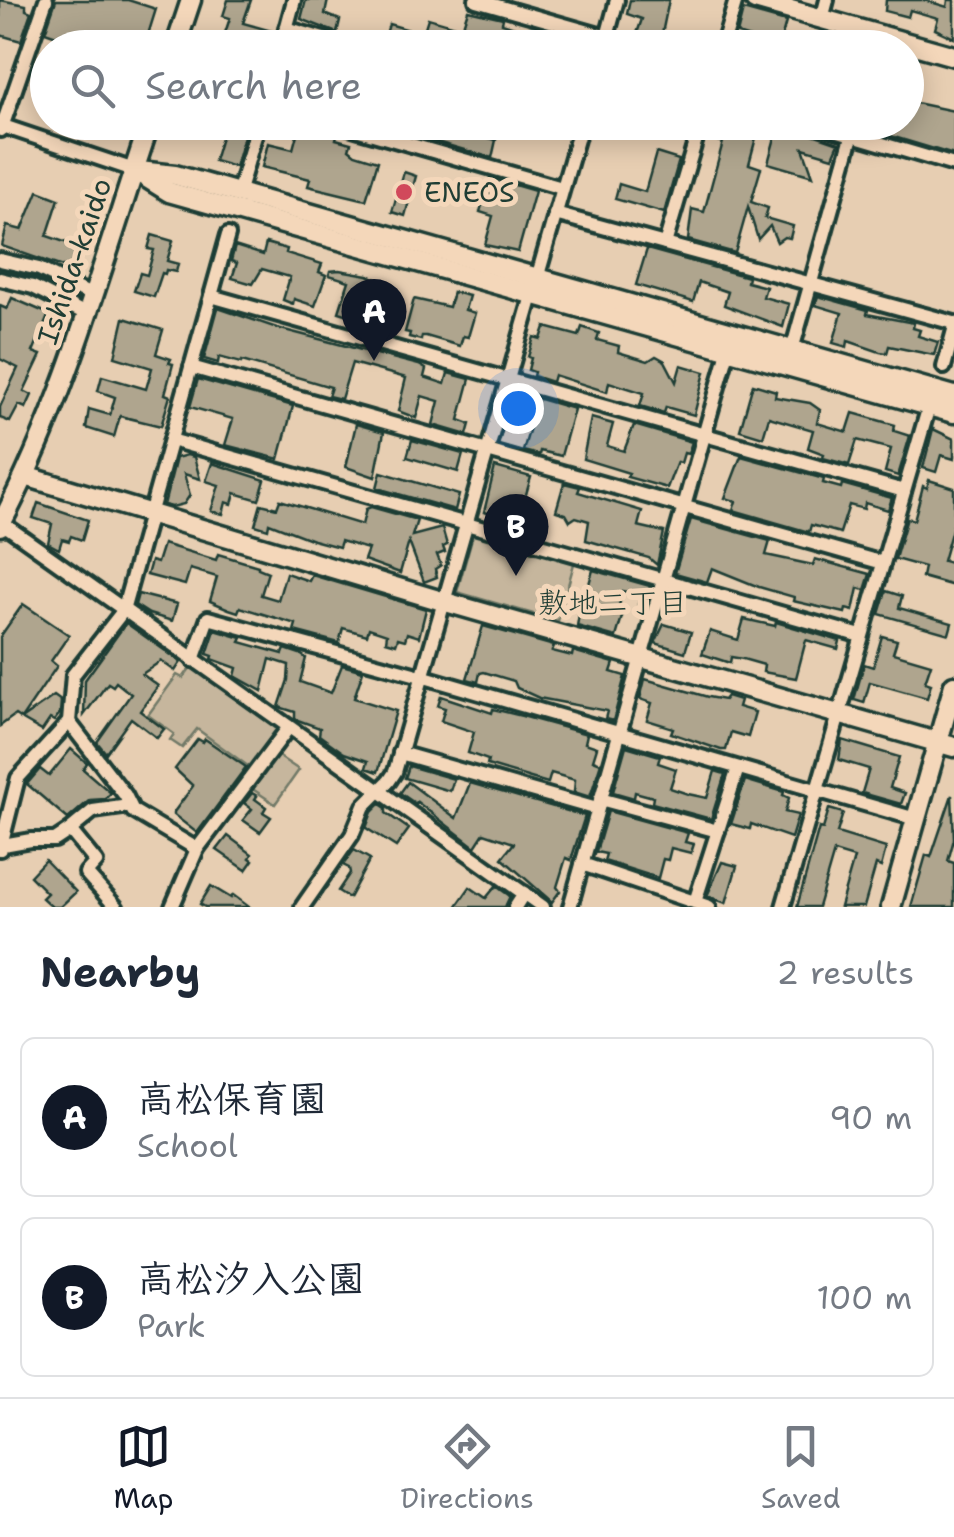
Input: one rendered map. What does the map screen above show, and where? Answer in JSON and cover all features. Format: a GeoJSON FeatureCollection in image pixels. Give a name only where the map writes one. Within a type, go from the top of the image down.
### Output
{"type":"FeatureCollection","features":[{"type":"Feature","properties":{"kind":"street"},"geometry":{"type":"LineString","coordinates":[[35,30],[46,0]]}},
{"type":"Feature","properties":{"kind":"street"},"geometry":{"type":"LineString","coordinates":[[181,30],[191,0]]}},
{"type":"Feature","properties":{"kind":"street"},"geometry":{"type":"LineString","coordinates":[[293,30],[286,28],[294,0]]}},
{"type":"Feature","properties":{"kind":"street"},"geometry":{"type":"LineString","coordinates":[[476,0],[568,30]]}},
{"type":"Feature","properties":{"kind":"street"},"geometry":{"type":"LineString","coordinates":[[608,30],[617,0]]}},
{"type":"Feature","properties":{"kind":"street"},"geometry":{"type":"LineString","coordinates":[[727,30],[736,0]]}},
{"type":"Feature","properties":{"kind":"street"},"geometry":{"type":"LineString","coordinates":[[755,0],[825,9],[860,30]]}},
{"type":"Feature","properties":{"kind":"street"},"geometry":{"type":"LineString","coordinates":[[30,46],[1,128],[30,137]]}},
{"type":"Feature","properties":{"kind":"street"},"geometry":{"type":"LineString","coordinates":[[924,50],[954,56]]}},
{"type":"Feature","properties":{"kind":"street"},"geometry":{"type":"LineString","coordinates":[[39,140],[134,170],[175,175],[728,348],[954,413]]}},
{"type":"Feature","properties":{"kind":"street","name":"Ishida-kaido"},"geometry":{"type":"LineString","coordinates":[[1,524],[25,476],[91,306],[144,140]]}},
{"type":"Feature","properties":{"kind":"street"},"geometry":{"type":"LineString","coordinates":[[238,194],[254,140]]}},
{"type":"Feature","properties":{"kind":"street"},"geometry":{"type":"LineString","coordinates":[[394,140],[562,188]]}},
{"type":"Feature","properties":{"kind":"street"},"geometry":{"type":"LineString","coordinates":[[302,907],[352,835],[357,816],[395,772],[577,140]]}},
{"type":"Feature","properties":{"kind":"street"},"geometry":{"type":"LineString","coordinates":[[665,244],[695,140]]}},
{"type":"Feature","properties":{"kind":"street"},"geometry":{"type":"LineString","coordinates":[[792,350],[851,140]]}},
{"type":"Feature","properties":{"kind":"street"},"geometry":{"type":"LineString","coordinates":[[885,140],[954,165]]}},
{"type":"Feature","properties":{"kind":"street"},"geometry":{"type":"LineString","coordinates":[[134,170],[169,192],[792,350],[954,396]]}},
{"type":"Feature","properties":{"kind":"street"},"geometry":{"type":"LineString","coordinates":[[556,214],[954,327],[944,367]]}},
{"type":"Feature","properties":{"kind":"street"},"geometry":{"type":"LineString","coordinates":[[197,849],[128,806],[92,811],[55,840],[31,840],[2,848],[18,778],[69,722],[73,675],[123,610],[228,235]]}},
{"type":"Feature","properties":{"kind":"street"},"geometry":{"type":"LineString","coordinates":[[0,260],[38,269],[91,306]]}},
{"type":"Feature","properties":{"kind":"street"},"geometry":{"type":"LineString","coordinates":[[0,279],[91,306]]}},
{"type":"Feature","properties":{"kind":"street"},"geometry":{"type":"LineString","coordinates":[[211,296],[904,491]]}},
{"type":"Feature","properties":{"kind":"street"},"geometry":{"type":"LineString","coordinates":[[570,907],[728,348]]}},
{"type":"Feature","properties":{"kind":"street"},"geometry":{"type":"LineString","coordinates":[[191,367],[882,563]]}},
{"type":"Feature","properties":{"kind":"street"},"geometry":{"type":"LineString","coordinates":[[783,907],[928,406]]}},
{"type":"Feature","properties":{"kind":"street"},"geometry":{"type":"LineString","coordinates":[[171,440],[861,636]]}},
{"type":"Feature","properties":{"kind":"street"},"geometry":{"type":"LineString","coordinates":[[25,476],[442,602],[946,744]]}},
{"type":"Feature","properties":{"kind":"street"},"geometry":{"type":"LineString","coordinates":[[1,524],[543,907]]}},
{"type":"Feature","properties":{"kind":"street"},"geometry":{"type":"LineString","coordinates":[[193,660],[208,618],[916,819]]}},
{"type":"Feature","properties":{"kind":"street"},"geometry":{"type":"LineString","coordinates":[[891,907],[916,819],[946,744],[954,684]]}},
{"type":"Feature","properties":{"kind":"street"},"geometry":{"type":"LineString","coordinates":[[69,722],[125,795],[128,806]]}},
{"type":"Feature","properties":{"kind":"street"},"geometry":{"type":"LineString","coordinates":[[172,907],[197,849],[289,727]]}},
{"type":"Feature","properties":{"kind":"street"},"geometry":{"type":"LineString","coordinates":[[400,753],[718,831]]}},
{"type":"Feature","properties":{"kind":"street"},"geometry":{"type":"LineString","coordinates":[[582,864],[702,905],[718,831],[738,768]]}},
{"type":"Feature","properties":{"kind":"street"},"geometry":{"type":"LineString","coordinates":[[70,830],[96,862],[86,873],[116,907]]}},
{"type":"Feature","properties":{"kind":"street"},"geometry":{"type":"LineString","coordinates":[[514,907],[524,893]]}},
{"type":"Feature","properties":{"kind":"shaded area"},"geometry":{"type":"Polygon","coordinates":[[[474,531],[575,560],[558,621],[457,592],[474,531]]]}},
{"type":"Feature","properties":{"kind":"shaded area"},"geometry":{"type":"Polygon","coordinates":[[[191,667],[279,730],[252,769],[197,729],[182,748],[170,740],[174,734],[148,715],[177,675],[183,678],[191,667]]]}},
{"type":"Feature","properties":{"kind":"shaded area"},"geometry":{"type":"Polygon","coordinates":[[[275,754],[299,770],[275,804],[251,788],[275,754]]]}},
{"type":"Feature","properties":{"kind":"building"},"geometry":{"type":"Polygon","coordinates":[[[0,0],[26,5],[31,12],[21,41],[0,35],[0,0]]]}},
{"type":"Feature","properties":{"kind":"building"},"geometry":{"type":"Polygon","coordinates":[[[56,0],[128,0],[156,9],[149,30],[46,30],[56,0]]]}},
{"type":"Feature","properties":{"kind":"building"},"geometry":{"type":"Polygon","coordinates":[[[228,0],[251,0],[243,23],[268,30],[226,30],[230,18],[223,16],[228,0]]]}},
{"type":"Feature","properties":{"kind":"building"},"geometry":{"type":"Polygon","coordinates":[[[306,0],[328,0],[325,14],[340,20],[338,30],[329,30],[301,19],[306,0]]]}},
{"type":"Feature","properties":{"kind":"building"},"geometry":{"type":"Polygon","coordinates":[[[630,0],[669,0],[663,30],[638,30],[642,19],[627,14],[630,0]]]}},
{"type":"Feature","properties":{"kind":"building"},"geometry":{"type":"Polygon","coordinates":[[[886,0],[924,0],[947,7],[948,0],[954,0],[954,38],[935,29],[938,18],[910,10],[908,17],[885,11],[886,0]]]}},
{"type":"Feature","properties":{"kind":"building"},"geometry":{"type":"Polygon","coordinates":[[[468,10],[503,18],[502,23],[524,30],[424,30],[428,18],[462,28],[468,10]]]}},
{"type":"Feature","properties":{"kind":"building"},"geometry":{"type":"Polygon","coordinates":[[[743,10],[786,22],[784,30],[738,30],[743,10]]]}},
{"type":"Feature","properties":{"kind":"building"},"geometry":{"type":"Polygon","coordinates":[[[389,24],[409,30],[387,30],[389,24]]]}},
{"type":"Feature","properties":{"kind":"building"},"geometry":{"type":"Polygon","coordinates":[[[924,105],[954,111],[954,155],[904,140],[924,140],[924,105]]]}},
{"type":"Feature","properties":{"kind":"building"},"geometry":{"type":"Polygon","coordinates":[[[220,140],[243,140],[235,167],[214,161],[220,140]]]}},
{"type":"Feature","properties":{"kind":"building"},"geometry":{"type":"Polygon","coordinates":[[[295,140],[340,140],[351,143],[349,149],[355,154],[378,161],[366,200],[308,186],[310,179],[262,167],[268,143],[293,149],[295,140]]]}},
{"type":"Feature","properties":{"kind":"building"},"geometry":{"type":"Polygon","coordinates":[[[430,140],[496,140],[492,158],[430,140]]]}},
{"type":"Feature","properties":{"kind":"building"},"geometry":{"type":"Polygon","coordinates":[[[755,140],[749,164],[761,168],[751,202],[768,208],[765,218],[793,226],[790,238],[777,242],[770,226],[758,239],[748,207],[735,253],[688,240],[692,209],[704,212],[723,142],[719,141],[755,140]]]}},
{"type":"Feature","properties":{"kind":"building"},"geometry":{"type":"Polygon","coordinates":[[[774,140],[839,143],[833,157],[803,148],[813,176],[768,163],[774,140]]]}},
{"type":"Feature","properties":{"kind":"building"},"geometry":{"type":"Polygon","coordinates":[[[656,153],[679,160],[664,213],[615,199],[619,184],[645,192],[656,153]]]}},
{"type":"Feature","properties":{"kind":"building"},"geometry":{"type":"Polygon","coordinates":[[[404,172],[416,176],[405,216],[392,212],[404,172]]]}},
{"type":"Feature","properties":{"kind":"building"},"geometry":{"type":"Polygon","coordinates":[[[490,178],[535,191],[518,252],[485,245],[493,216],[480,212],[490,178]]]}},
{"type":"Feature","properties":{"kind":"building"},"geometry":{"type":"Polygon","coordinates":[[[38,191],[59,199],[47,236],[79,247],[71,270],[2,246],[7,226],[22,230],[38,191]]]}},
{"type":"Feature","properties":{"kind":"building"},"geometry":{"type":"Polygon","coordinates":[[[152,235],[173,241],[167,261],[178,264],[176,272],[162,273],[154,297],[134,291],[140,273],[147,275],[154,250],[148,249],[152,235]]]}},
{"type":"Feature","properties":{"kind":"building"},"geometry":{"type":"Polygon","coordinates":[[[266,243],[322,264],[319,272],[326,275],[315,306],[294,299],[293,304],[283,300],[290,277],[262,269],[253,284],[232,278],[237,263],[231,261],[235,246],[263,255],[266,243]]]}},
{"type":"Feature","properties":{"kind":"building"},"geometry":{"type":"Polygon","coordinates":[[[647,249],[748,277],[747,282],[766,287],[763,297],[789,304],[783,327],[724,305],[728,292],[699,282],[693,302],[636,285],[647,249]]]}},
{"type":"Feature","properties":{"kind":"building"},"geometry":{"type":"Polygon","coordinates":[[[330,271],[368,275],[394,287],[382,325],[339,312],[349,281],[329,275],[330,271]]]}},
{"type":"Feature","properties":{"kind":"building"},"geometry":{"type":"Polygon","coordinates":[[[453,292],[469,296],[465,310],[475,313],[468,337],[463,336],[460,346],[426,336],[421,340],[409,337],[410,333],[405,332],[414,299],[449,307],[453,292]]]}},
{"type":"Feature","properties":{"kind":"building"},"geometry":{"type":"Polygon","coordinates":[[[818,296],[868,310],[867,314],[914,323],[913,328],[920,330],[918,336],[938,342],[934,355],[889,346],[887,353],[880,352],[848,341],[847,347],[833,343],[842,313],[815,305],[818,296]]]}},
{"type":"Feature","properties":{"kind":"building"},"geometry":{"type":"Polygon","coordinates":[[[12,298],[49,314],[33,352],[41,355],[24,391],[32,395],[26,408],[19,405],[10,422],[0,418],[0,407],[18,368],[0,359],[0,306],[7,309],[12,298]]]}},
{"type":"Feature","properties":{"kind":"building"},"geometry":{"type":"Polygon","coordinates":[[[218,308],[277,328],[419,365],[426,369],[424,377],[445,384],[448,373],[470,379],[459,420],[470,424],[467,435],[433,425],[439,401],[422,396],[416,418],[398,411],[406,378],[352,363],[341,399],[328,396],[331,387],[242,361],[219,357],[218,363],[204,359],[218,308]]]}},
{"type":"Feature","properties":{"kind":"building"},"geometry":{"type":"Polygon","coordinates":[[[124,318],[163,330],[156,354],[171,359],[169,363],[173,364],[165,394],[170,396],[161,426],[120,416],[114,437],[86,428],[89,409],[110,415],[115,397],[98,391],[102,376],[146,389],[152,368],[115,357],[124,318]]]}},
{"type":"Feature","properties":{"kind":"building"},"geometry":{"type":"Polygon","coordinates":[[[545,327],[579,336],[582,327],[599,333],[597,340],[619,346],[618,352],[648,361],[656,356],[665,361],[676,382],[681,365],[705,372],[694,415],[666,407],[664,413],[640,406],[644,393],[609,382],[607,392],[554,375],[552,382],[533,376],[534,372],[528,370],[528,357],[534,337],[541,339],[545,327]]]}},
{"type":"Feature","properties":{"kind":"building"},"geometry":{"type":"Polygon","coordinates":[[[198,379],[293,406],[279,459],[225,445],[233,419],[190,407],[198,379]]]}},
{"type":"Feature","properties":{"kind":"building"},"geometry":{"type":"Polygon","coordinates":[[[753,384],[776,391],[775,397],[810,403],[820,410],[817,423],[847,432],[853,413],[895,425],[894,431],[910,436],[898,476],[885,472],[891,449],[857,440],[849,465],[823,458],[824,454],[808,448],[813,430],[769,417],[763,437],[740,430],[753,384]]]}},
{"type":"Feature","properties":{"kind":"building"},"geometry":{"type":"Polygon","coordinates":[[[519,393],[574,409],[561,456],[523,451],[531,424],[514,415],[519,393]]]}},
{"type":"Feature","properties":{"kind":"building"},"geometry":{"type":"Polygon","coordinates":[[[591,418],[613,424],[607,446],[624,451],[634,425],[692,442],[688,454],[684,453],[681,463],[677,462],[667,488],[583,459],[591,418]]]}},
{"type":"Feature","properties":{"kind":"building"},"geometry":{"type":"Polygon","coordinates":[[[356,424],[384,432],[375,477],[346,467],[356,424]]]}},
{"type":"Feature","properties":{"kind":"building"},"geometry":{"type":"Polygon","coordinates":[[[933,429],[954,439],[954,459],[941,455],[936,472],[923,468],[933,429]]]}},
{"type":"Feature","properties":{"kind":"building"},"geometry":{"type":"Polygon","coordinates":[[[412,440],[463,454],[458,472],[407,457],[412,440]]]}},
{"type":"Feature","properties":{"kind":"building"},"geometry":{"type":"Polygon","coordinates":[[[741,456],[824,479],[823,483],[841,488],[842,484],[892,498],[888,510],[865,503],[864,509],[849,505],[840,533],[811,525],[809,532],[733,510],[736,501],[725,498],[741,456]]]}},
{"type":"Feature","properties":{"kind":"building"},"geometry":{"type":"Polygon","coordinates":[[[194,457],[200,479],[184,474],[190,495],[184,504],[164,505],[176,458],[194,457]]]}},
{"type":"Feature","properties":{"kind":"building"},"geometry":{"type":"Polygon","coordinates":[[[212,463],[265,480],[259,500],[235,493],[232,504],[226,502],[223,514],[211,511],[219,485],[206,481],[212,463]]]}},
{"type":"Feature","properties":{"kind":"building"},"geometry":{"type":"Polygon","coordinates":[[[495,467],[531,477],[522,508],[515,506],[507,518],[484,512],[495,467]]]}},
{"type":"Feature","properties":{"kind":"building"},"geometry":{"type":"Polygon","coordinates":[[[381,472],[459,495],[455,510],[377,488],[381,472]]]}},
{"type":"Feature","properties":{"kind":"building"},"geometry":{"type":"Polygon","coordinates":[[[929,480],[954,488],[954,522],[943,561],[954,564],[954,586],[922,577],[924,567],[895,559],[907,518],[914,520],[923,486],[927,488],[929,480]]]}},
{"type":"Feature","properties":{"kind":"building"},"geometry":{"type":"Polygon","coordinates":[[[564,483],[580,487],[578,492],[642,511],[638,526],[664,532],[657,565],[649,558],[586,540],[589,521],[576,517],[570,521],[566,514],[556,511],[564,483]]]}},
{"type":"Feature","properties":{"kind":"building"},"geometry":{"type":"Polygon","coordinates":[[[280,500],[362,525],[366,509],[371,507],[417,520],[412,536],[442,528],[447,545],[443,547],[445,552],[437,555],[441,565],[435,569],[437,577],[424,582],[409,542],[400,573],[364,560],[368,549],[341,541],[339,547],[269,523],[268,529],[255,525],[261,504],[277,508],[280,500]]]}},
{"type":"Feature","properties":{"kind":"building"},"geometry":{"type":"Polygon","coordinates":[[[38,503],[88,520],[82,540],[71,536],[69,541],[62,539],[59,549],[48,543],[52,524],[33,518],[38,503]]]}},
{"type":"Feature","properties":{"kind":"building"},"geometry":{"type":"Polygon","coordinates":[[[691,519],[770,541],[766,555],[813,565],[815,559],[870,574],[865,590],[858,588],[853,611],[846,609],[845,613],[793,601],[794,597],[712,568],[707,582],[675,573],[691,519]]]}},
{"type":"Feature","properties":{"kind":"building"},"geometry":{"type":"Polygon","coordinates":[[[163,544],[216,560],[218,554],[258,566],[268,572],[261,595],[278,600],[286,573],[309,581],[312,575],[426,609],[419,637],[407,633],[405,640],[398,638],[396,644],[386,641],[387,634],[369,628],[367,635],[343,628],[339,643],[294,631],[296,624],[240,607],[238,612],[229,609],[210,601],[217,577],[190,569],[185,585],[147,575],[151,561],[157,563],[163,544]]]}},
{"type":"Feature","properties":{"kind":"building"},"geometry":{"type":"Polygon","coordinates":[[[593,570],[650,586],[645,606],[638,604],[640,596],[623,591],[618,609],[624,610],[616,637],[577,626],[583,590],[587,591],[593,570]]]}},
{"type":"Feature","properties":{"kind":"building"},"geometry":{"type":"Polygon","coordinates":[[[886,591],[902,596],[899,608],[952,623],[949,634],[879,614],[886,591]]]}},
{"type":"Feature","properties":{"kind":"building"},"geometry":{"type":"Polygon","coordinates":[[[138,594],[177,604],[172,621],[135,605],[138,594]]]}},
{"type":"Feature","properties":{"kind":"building"},"geometry":{"type":"Polygon","coordinates":[[[23,604],[69,635],[51,661],[57,666],[21,719],[15,715],[0,726],[0,637],[23,604]]]}},
{"type":"Feature","properties":{"kind":"building"},"geometry":{"type":"Polygon","coordinates":[[[744,619],[775,626],[776,622],[840,641],[838,649],[806,640],[796,678],[763,672],[764,665],[743,659],[731,657],[730,663],[702,654],[710,631],[738,640],[744,619]]]}},
{"type":"Feature","properties":{"kind":"building"},"geometry":{"type":"Polygon","coordinates":[[[126,623],[181,662],[175,671],[161,661],[142,674],[158,686],[140,711],[164,729],[157,738],[131,718],[106,753],[97,742],[131,694],[116,682],[113,686],[108,683],[84,715],[85,680],[126,623]]]}},
{"type":"Feature","properties":{"kind":"building"},"geometry":{"type":"Polygon","coordinates":[[[664,624],[691,632],[685,652],[655,643],[664,624]]]}},
{"type":"Feature","properties":{"kind":"building"},"geometry":{"type":"Polygon","coordinates":[[[483,626],[554,646],[552,651],[572,656],[573,651],[614,663],[611,672],[625,676],[613,721],[605,719],[607,711],[539,698],[517,688],[514,681],[484,672],[478,682],[467,679],[483,626]]]}},
{"type":"Feature","properties":{"kind":"building"},"geometry":{"type":"Polygon","coordinates":[[[215,630],[242,638],[240,642],[283,654],[285,649],[300,654],[306,658],[300,682],[331,693],[342,665],[363,671],[354,698],[396,711],[378,772],[366,768],[368,761],[344,753],[319,735],[320,728],[295,719],[295,712],[279,707],[289,665],[270,659],[262,691],[235,676],[237,668],[212,659],[207,654],[215,630]]]}},
{"type":"Feature","properties":{"kind":"building"},"geometry":{"type":"Polygon","coordinates":[[[882,636],[897,640],[893,653],[931,664],[925,682],[931,684],[927,698],[870,682],[864,703],[854,700],[864,664],[873,667],[882,636]]]}},
{"type":"Feature","properties":{"kind":"building"},"geometry":{"type":"Polygon","coordinates":[[[645,679],[708,697],[740,700],[738,707],[755,712],[748,737],[731,732],[726,750],[721,750],[671,733],[673,728],[647,720],[652,703],[640,699],[645,679]]]}},
{"type":"Feature","properties":{"kind":"building"},"geometry":{"type":"Polygon","coordinates":[[[54,696],[61,701],[60,713],[42,731],[21,719],[54,696]]]}},
{"type":"Feature","properties":{"kind":"building"},"geometry":{"type":"Polygon","coordinates":[[[441,696],[492,713],[493,709],[587,734],[585,743],[597,747],[593,760],[601,763],[590,797],[574,792],[575,780],[551,773],[548,783],[487,765],[488,760],[468,753],[474,732],[441,721],[445,708],[438,706],[441,696]]]}},
{"type":"Feature","properties":{"kind":"building"},"geometry":{"type":"Polygon","coordinates":[[[198,739],[205,739],[246,767],[197,833],[174,812],[193,786],[175,769],[198,739]]]}},
{"type":"Feature","properties":{"kind":"building"},"geometry":{"type":"Polygon","coordinates":[[[842,740],[899,757],[890,788],[905,793],[901,804],[862,793],[869,769],[839,760],[842,740]]]}},
{"type":"Feature","properties":{"kind":"building"},"geometry":{"type":"Polygon","coordinates":[[[626,746],[660,756],[658,763],[676,769],[670,788],[688,794],[707,798],[715,771],[725,774],[711,819],[652,803],[653,797],[635,792],[634,798],[613,792],[626,746]]]}},
{"type":"Feature","properties":{"kind":"building"},"geometry":{"type":"Polygon","coordinates":[[[71,749],[87,763],[83,769],[111,793],[105,799],[90,800],[68,819],[27,784],[40,769],[49,776],[71,749]]]}},
{"type":"Feature","properties":{"kind":"building"},"geometry":{"type":"Polygon","coordinates":[[[409,766],[454,779],[450,791],[405,778],[409,766]]]}},
{"type":"Feature","properties":{"kind":"building"},"geometry":{"type":"Polygon","coordinates":[[[745,780],[784,792],[789,798],[785,812],[798,815],[791,838],[751,824],[750,829],[731,824],[745,780]]]}},
{"type":"Feature","properties":{"kind":"building"},"geometry":{"type":"Polygon","coordinates":[[[408,782],[456,818],[470,783],[585,816],[571,860],[566,858],[557,887],[560,891],[552,902],[502,858],[514,843],[484,833],[475,847],[400,793],[408,782]]]}},
{"type":"Feature","properties":{"kind":"building"},"geometry":{"type":"Polygon","coordinates":[[[252,793],[266,807],[263,812],[271,817],[260,832],[243,820],[252,809],[244,803],[252,793]]]}},
{"type":"Feature","properties":{"kind":"building"},"geometry":{"type":"Polygon","coordinates":[[[952,795],[954,839],[948,861],[954,863],[954,907],[911,907],[926,855],[931,857],[952,795]]]}},
{"type":"Feature","properties":{"kind":"building"},"geometry":{"type":"Polygon","coordinates":[[[380,804],[409,829],[396,847],[366,828],[380,804]]]}},
{"type":"Feature","properties":{"kind":"building"},"geometry":{"type":"Polygon","coordinates":[[[829,809],[843,813],[837,833],[886,848],[881,867],[876,865],[864,907],[840,907],[854,858],[834,852],[818,907],[797,907],[819,828],[823,829],[829,809]]]}},
{"type":"Feature","properties":{"kind":"building"},"geometry":{"type":"Polygon","coordinates":[[[608,811],[688,833],[685,842],[694,844],[691,853],[671,848],[658,878],[604,861],[606,854],[596,852],[608,811]]]}},
{"type":"Feature","properties":{"kind":"building"},"geometry":{"type":"Polygon","coordinates":[[[228,836],[252,854],[253,860],[246,870],[217,850],[228,836]]]}},
{"type":"Feature","properties":{"kind":"building"},"geometry":{"type":"Polygon","coordinates":[[[354,850],[370,859],[349,898],[338,891],[350,873],[343,865],[354,850]]]}},
{"type":"Feature","properties":{"kind":"building"},"geometry":{"type":"Polygon","coordinates":[[[45,860],[76,892],[60,907],[52,907],[42,898],[47,893],[30,876],[45,860]]]}},
{"type":"Feature","properties":{"kind":"building"},"geometry":{"type":"Polygon","coordinates":[[[722,862],[737,866],[726,903],[707,896],[722,862]]]}},
{"type":"Feature","properties":{"kind":"building"},"geometry":{"type":"Polygon","coordinates":[[[211,886],[249,907],[205,907],[200,904],[211,886]]]}},
{"type":"Feature","properties":{"kind":"building"},"geometry":{"type":"Polygon","coordinates":[[[496,886],[510,896],[505,907],[456,907],[470,887],[486,898],[496,886]]]}},
{"type":"Feature","properties":{"kind":"place","name":"ENEOS"},"geometry":{"type":"Point","coordinates":[404,192]}},
{"type":"Feature","properties":{"kind":"place","name":"高松保育園"},"geometry":{"type":"Point","coordinates":[374,361]}},
{"type":"Feature","properties":{"kind":"place","name":"高松汐入公園"},"geometry":{"type":"Point","coordinates":[516,576]}},
{"type":"Feature","properties":{"kind":"district","name":"敷地二丁目"},"geometry":{"type":"Point","coordinates":[613,602]}}]}
